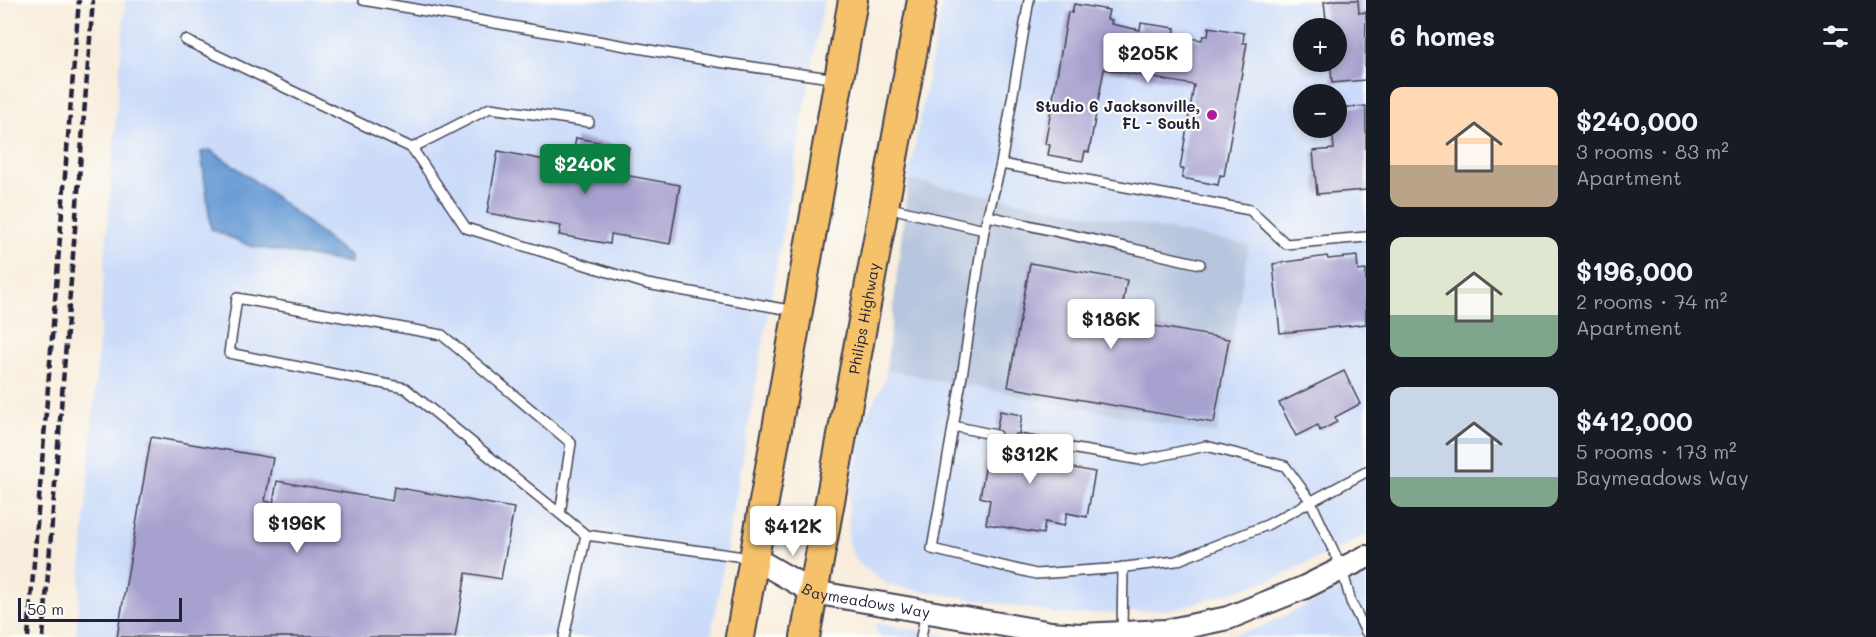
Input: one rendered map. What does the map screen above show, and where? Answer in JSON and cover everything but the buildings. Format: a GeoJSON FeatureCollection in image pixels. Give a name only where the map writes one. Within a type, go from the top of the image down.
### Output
{"type":"FeatureCollection","features":[{"type":"Feature","properties":{"kind":"main road"},"geometry":{"type":"LineString","coordinates":[[740,637],[853,0]]}},
{"type":"Feature","properties":{"kind":"main road","name":"Philips Highway"},"geometry":{"type":"LineString","coordinates":[[805,637],[922,0]]}},
{"type":"Feature","properties":{"kind":"street","name":"Baymeadows Way"},"geometry":{"type":"LineString","coordinates":[[754,558],[813,592],[1051,633],[1123,635],[1166,631],[1228,618],[1303,588],[1366,557]]}},
{"type":"Feature","properties":{"kind":"lane"},"geometry":{"type":"LineString","coordinates":[[363,0],[718,62],[840,79]]}},
{"type":"Feature","properties":{"kind":"lane"},"geometry":{"type":"LineString","coordinates":[[1029,0],[1001,164],[984,230],[932,549],[1036,574],[1176,561],[1267,525],[1366,472]]}},
{"type":"Feature","properties":{"kind":"lane"},"geometry":{"type":"LineString","coordinates":[[185,40],[412,148],[466,228],[647,284],[798,311]]}},
{"type":"Feature","properties":{"kind":"lane"},"geometry":{"type":"LineString","coordinates":[[412,148],[490,108],[589,122]]}},
{"type":"Feature","properties":{"kind":"lane"},"geometry":{"type":"LineString","coordinates":[[1001,164],[1250,210],[1286,244],[1366,237]]}},
{"type":"Feature","properties":{"kind":"lane"},"geometry":{"type":"LineString","coordinates":[[884,206],[984,230]]}},
{"type":"Feature","properties":{"kind":"lane"},"geometry":{"type":"LineString","coordinates":[[988,216],[1200,264]]}},
{"type":"Feature","properties":{"kind":"lane"},"geometry":{"type":"LineString","coordinates":[[560,514],[571,443],[442,335],[237,298],[229,353],[405,388],[560,514],[586,535],[754,558]]}},
{"type":"Feature","properties":{"kind":"lane"},"geometry":{"type":"LineString","coordinates":[[953,426],[996,435]]}},
{"type":"Feature","properties":{"kind":"lane"},"geometry":{"type":"LineString","coordinates":[[1018,439],[1141,460],[1206,446],[1285,466],[1310,500],[1341,569],[1351,602],[1366,632]]}},
{"type":"Feature","properties":{"kind":"lane"},"geometry":{"type":"LineString","coordinates":[[564,637],[586,535]]}},
{"type":"Feature","properties":{"kind":"lane"},"geometry":{"type":"LineString","coordinates":[[1123,635],[1124,567]]}},
{"type":"Feature","properties":{"kind":"lane"},"geometry":{"type":"LineString","coordinates":[[921,637],[926,611]]}},
{"type":"Feature","properties":{"kind":"shaded area"},"geometry":{"type":"Polygon","coordinates":[[[125,0],[824,0],[711,637],[76,637],[125,0]]]}},
{"type":"Feature","properties":{"kind":"shaded area"},"geometry":{"type":"Polygon","coordinates":[[[943,0],[1366,0],[1366,535],[1281,576],[1178,609],[1067,615],[887,585],[857,562],[848,545],[849,497],[863,423],[885,380],[886,370],[1217,434],[1249,245],[908,180],[943,0]]]}},
{"type":"Feature","properties":{"kind":"shaded area"},"geometry":{"type":"Polygon","coordinates":[[[908,180],[1249,245],[1217,434],[886,370],[908,180]]]}},
{"type":"Feature","properties":{"kind":"shaded area"},"geometry":{"type":"Polygon","coordinates":[[[1366,576],[1366,637],[1221,637],[1257,629],[1366,576]]]}},
{"type":"Feature","properties":{"kind":"shaded area"},"geometry":{"type":"Polygon","coordinates":[[[875,623],[955,637],[879,637],[875,623]]]}},
{"type":"Feature","properties":{"kind":"water"},"geometry":{"type":"Polygon","coordinates":[[[210,150],[247,175],[299,216],[351,258],[351,263],[250,246],[211,229],[201,152],[210,150]]]}},
{"type":"Feature","properties":{"kind":"railway"},"geometry":{"type":"LineString","coordinates":[[28,637],[79,0]]}},
{"type":"Feature","properties":{"kind":"railway"},"geometry":{"type":"LineString","coordinates":[[43,637],[93,0]]}},
{"type":"Feature","properties":{"kind":"place","name":"Studio 6 Jacksonville, FL - South"},"geometry":{"type":"Point","coordinates":[1212,115]}}]}
